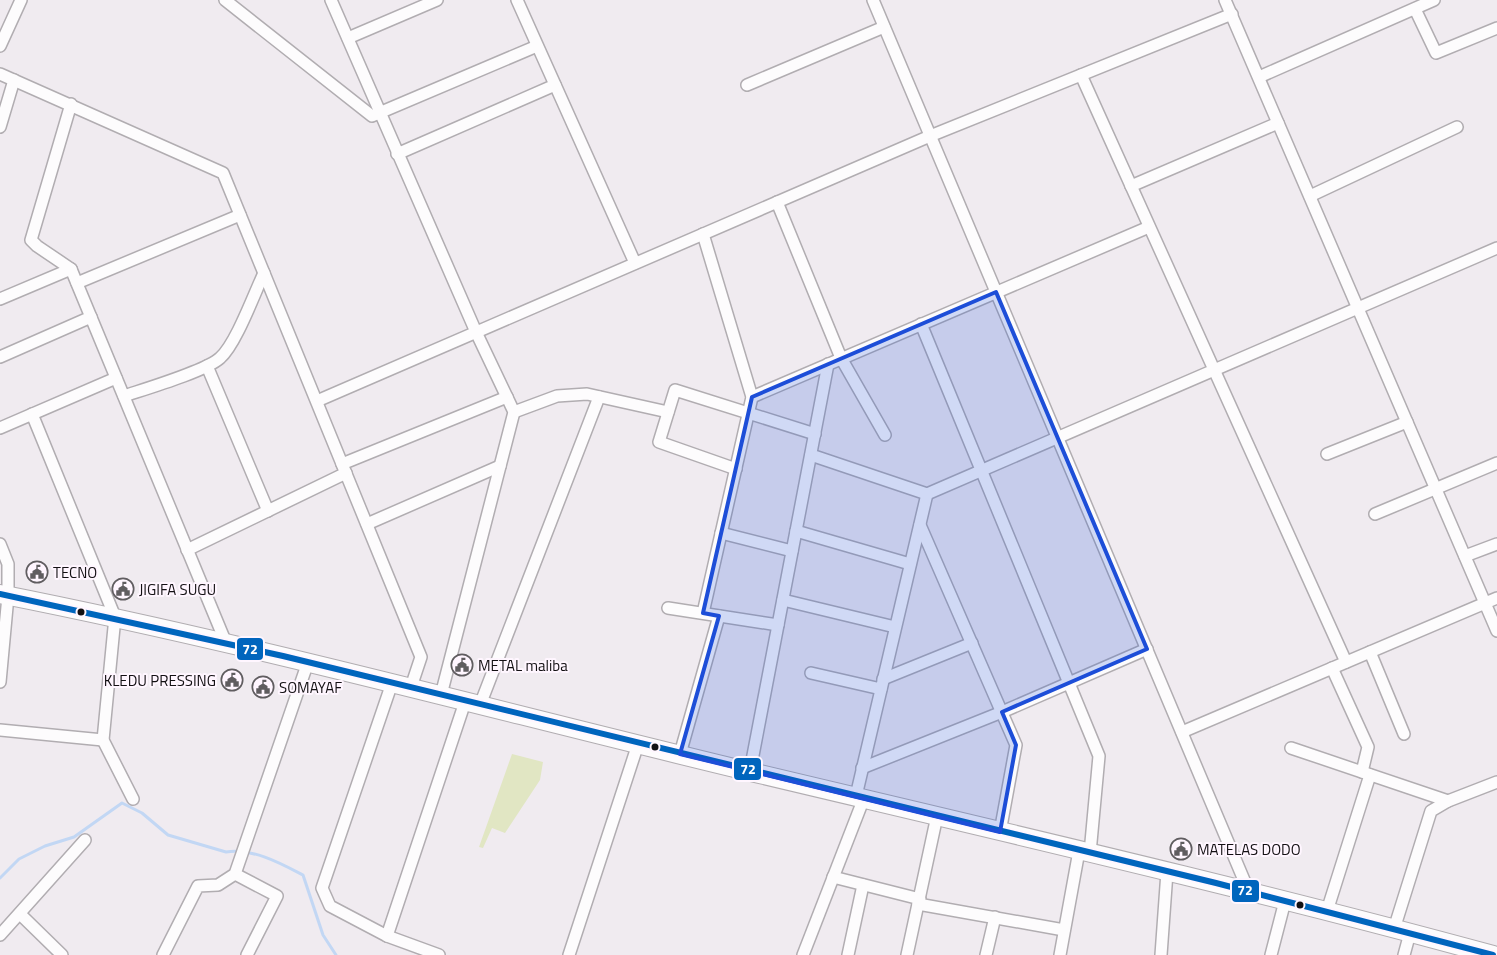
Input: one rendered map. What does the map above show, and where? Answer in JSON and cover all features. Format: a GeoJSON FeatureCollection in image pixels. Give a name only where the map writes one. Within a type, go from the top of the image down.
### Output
{"type":"FeatureCollection","features":[{"type":"Feature","properties":{"kind":"main road"},"geometry":{"type":"LineString","coordinates":[[4,595],[115,617],[412,687],[638,744],[1327,911],[1486,954]]}},
{"type":"Feature","properties":{"kind":"street"},"geometry":{"type":"LineString","coordinates":[[0,46],[21,0]]}},
{"type":"Feature","properties":{"kind":"street"},"geometry":{"type":"LineString","coordinates":[[225,0],[372,116],[537,46]]}},
{"type":"Feature","properties":{"kind":"street"},"geometry":{"type":"LineString","coordinates":[[331,0],[476,332],[514,412],[441,695]]}},
{"type":"Feature","properties":{"kind":"street"},"geometry":{"type":"LineString","coordinates":[[348,38],[437,0]]}},
{"type":"Feature","properties":{"kind":"street"},"geometry":{"type":"LineString","coordinates":[[517,0],[635,263]]}},
{"type":"Feature","properties":{"kind":"street"},"geometry":{"type":"LineString","coordinates":[[873,0],[1250,892]]}},
{"type":"Feature","properties":{"kind":"street"},"geometry":{"type":"LineString","coordinates":[[1226,0],[1497,631]]}},
{"type":"Feature","properties":{"kind":"street"},"geometry":{"type":"LineString","coordinates":[[1259,77],[1434,0]]}},
{"type":"Feature","properties":{"kind":"street"},"geometry":{"type":"LineString","coordinates":[[1414,9],[1436,53],[1497,28]]}},
{"type":"Feature","properties":{"kind":"street"},"geometry":{"type":"LineString","coordinates":[[317,401],[930,136],[1232,14]]}},
{"type":"Feature","properties":{"kind":"street"},"geometry":{"type":"LineString","coordinates":[[747,85],[884,27]]}},
{"type":"Feature","properties":{"kind":"street"},"geometry":{"type":"LineString","coordinates":[[0,74],[223,173],[421,657],[412,687]]}},
{"type":"Feature","properties":{"kind":"street"},"geometry":{"type":"LineString","coordinates":[[1081,75],[1346,662]]}},
{"type":"Feature","properties":{"kind":"street"},"geometry":{"type":"LineString","coordinates":[[0,126],[14,80]]}},
{"type":"Feature","properties":{"kind":"street"},"geometry":{"type":"LineString","coordinates":[[397,154],[555,85]]}},
{"type":"Feature","properties":{"kind":"street"},"geometry":{"type":"LineString","coordinates":[[71,104],[31,240],[71,269],[226,643]]}},
{"type":"Feature","properties":{"kind":"street"},"geometry":{"type":"LineString","coordinates":[[1131,186],[1278,123]]}},
{"type":"Feature","properties":{"kind":"street"},"geometry":{"type":"LineString","coordinates":[[1310,196],[1457,128]]}},
{"type":"Feature","properties":{"kind":"street"},"geometry":{"type":"LineString","coordinates":[[777,202],[841,358],[885,435]]}},
{"type":"Feature","properties":{"kind":"street"},"geometry":{"type":"LineString","coordinates":[[77,283],[240,215]]}},
{"type":"Feature","properties":{"kind":"street"},"geometry":{"type":"LineString","coordinates":[[752,398],[841,358],[1149,227]]}},
{"type":"Feature","properties":{"kind":"street"},"geometry":{"type":"LineString","coordinates":[[702,613],[752,398],[703,234]]}},
{"type":"Feature","properties":{"kind":"street"},"geometry":{"type":"LineString","coordinates":[[811,455],[927,494],[1497,248]]}},
{"type":"Feature","properties":{"kind":"street"},"geometry":{"type":"LineString","coordinates":[[0,299],[71,269]]}},
{"type":"Feature","properties":{"kind":"street"},"geometry":{"type":"LineString","coordinates":[[124,396],[207,366],[220,358],[228,347],[264,273]]}},
{"type":"Feature","properties":{"kind":"street"},"geometry":{"type":"LineString","coordinates":[[0,357],[91,317]]}},
{"type":"Feature","properties":{"kind":"street"},"geometry":{"type":"LineString","coordinates":[[921,324],[1099,756],[1085,852],[1064,930],[1060,955]]}},
{"type":"Feature","properties":{"kind":"street"},"geometry":{"type":"LineString","coordinates":[[750,771],[828,364]]}},
{"type":"Feature","properties":{"kind":"street"},"geometry":{"type":"LineString","coordinates":[[207,366],[268,511]]}},
{"type":"Feature","properties":{"kind":"street"},"geometry":{"type":"LineString","coordinates":[[0,428],[116,378]]}},
{"type":"Feature","properties":{"kind":"street"},"geometry":{"type":"LineString","coordinates":[[736,469],[659,442],[675,390],[815,434]]}},
{"type":"Feature","properties":{"kind":"street"},"geometry":{"type":"LineString","coordinates":[[514,412],[557,396],[587,394],[668,412]]}},
{"type":"Feature","properties":{"kind":"street"},"geometry":{"type":"LineString","coordinates":[[187,550],[268,511],[344,469],[507,397]]}},
{"type":"Feature","properties":{"kind":"street"},"geometry":{"type":"LineString","coordinates":[[387,936],[472,703],[599,397]]}},
{"type":"Feature","properties":{"kind":"street"},"geometry":{"type":"LineString","coordinates":[[32,414],[115,617],[103,740],[133,799]]}},
{"type":"Feature","properties":{"kind":"street"},"geometry":{"type":"LineString","coordinates":[[1327,454],[1407,422]]}},
{"type":"Feature","properties":{"kind":"street"},"geometry":{"type":"LineString","coordinates":[[1375,514],[1497,463]]}},
{"type":"Feature","properties":{"kind":"street"},"geometry":{"type":"LineString","coordinates":[[367,524],[500,466]]}},
{"type":"Feature","properties":{"kind":"street"},"geometry":{"type":"LineString","coordinates":[[803,955],[833,877],[860,797],[862,768],[927,494]]}},
{"type":"Feature","properties":{"kind":"street"},"geometry":{"type":"LineString","coordinates":[[920,525],[1016,745],[1000,832]]}},
{"type":"Feature","properties":{"kind":"street"},"geometry":{"type":"LineString","coordinates":[[796,531],[910,564]]}},
{"type":"Feature","properties":{"kind":"street"},"geometry":{"type":"LineString","coordinates":[[721,533],[792,551]]}},
{"type":"Feature","properties":{"kind":"street"},"geometry":{"type":"LineString","coordinates":[[0,544],[8,564],[4,595],[0,682]]}},
{"type":"Feature","properties":{"kind":"street"},"geometry":{"type":"LineString","coordinates":[[1465,556],[1497,544]]}},
{"type":"Feature","properties":{"kind":"street"},"geometry":{"type":"LineString","coordinates":[[1182,732],[1497,598]]}},
{"type":"Feature","properties":{"kind":"street"},"geometry":{"type":"LineString","coordinates":[[783,600],[896,627]]}},
{"type":"Feature","properties":{"kind":"street"},"geometry":{"type":"LineString","coordinates":[[668,608],[778,625]]}},
{"type":"Feature","properties":{"kind":"street"},"geometry":{"type":"LineString","coordinates":[[680,754],[720,616]]}},
{"type":"Feature","properties":{"kind":"street"},"geometry":{"type":"LineString","coordinates":[[811,673],[882,684],[972,643]]}},
{"type":"Feature","properties":{"kind":"street"},"geometry":{"type":"LineString","coordinates":[[862,768],[1002,712],[1147,649]]}},
{"type":"Feature","properties":{"kind":"street"},"geometry":{"type":"LineString","coordinates":[[1370,652],[1404,734]]}},
{"type":"Feature","properties":{"kind":"street"},"geometry":{"type":"LineString","coordinates":[[162,955],[198,886],[218,885],[235,874],[308,662]]}},
{"type":"Feature","properties":{"kind":"street"},"geometry":{"type":"LineString","coordinates":[[1327,911],[1366,774],[1368,746],[1332,668]]}},
{"type":"Feature","properties":{"kind":"street"},"geometry":{"type":"LineString","coordinates":[[392,683],[322,888],[330,906],[387,936],[439,955]]}},
{"type":"Feature","properties":{"kind":"street"},"geometry":{"type":"LineString","coordinates":[[0,730],[103,740]]}},
{"type":"Feature","properties":{"kind":"street"},"geometry":{"type":"LineString","coordinates":[[569,955],[638,744]]}},
{"type":"Feature","properties":{"kind":"street"},"geometry":{"type":"LineString","coordinates":[[1291,748],[1448,801]]}},
{"type":"Feature","properties":{"kind":"street"},"geometry":{"type":"LineString","coordinates":[[1404,955],[1402,931],[1431,811],[1448,801],[1497,782]]}},
{"type":"Feature","properties":{"kind":"street"},"geometry":{"type":"LineString","coordinates":[[907,955],[938,816]]}},
{"type":"Feature","properties":{"kind":"street"},"geometry":{"type":"LineString","coordinates":[[0,935],[85,840]]}},
{"type":"Feature","properties":{"kind":"street"},"geometry":{"type":"LineString","coordinates":[[1161,955],[1167,872]]}},
{"type":"Feature","properties":{"kind":"street"},"geometry":{"type":"LineString","coordinates":[[235,874],[277,896],[247,955]]}},
{"type":"Feature","properties":{"kind":"street"},"geometry":{"type":"LineString","coordinates":[[833,877],[919,901],[1064,930]]}},
{"type":"Feature","properties":{"kind":"street"},"geometry":{"type":"LineString","coordinates":[[848,955],[863,885]]}},
{"type":"Feature","properties":{"kind":"street"},"geometry":{"type":"LineString","coordinates":[[1271,955],[1285,901]]}},
{"type":"Feature","properties":{"kind":"street"},"geometry":{"type":"LineString","coordinates":[[20,914],[62,955]]}},
{"type":"Feature","properties":{"kind":"street"},"geometry":{"type":"LineString","coordinates":[[986,955],[995,917]]}},
{"type":"Feature","properties":{"kind":"highlighted area"},"geometry":{"type":"Polygon","coordinates":[[[996,292],[1147,649],[1002,712],[1016,745],[1000,832],[680,754],[719,616],[703,613],[752,397],[996,292]]]}},
{"type":"Feature","properties":{"kind":"green space"},"geometry":{"type":"Polygon","coordinates":[[[512,754],[543,762],[540,780],[505,833],[492,828],[483,848],[479,847],[512,754]]]}},
{"type":"Feature","properties":{"kind":"waterway"},"geometry":{"type":"LineString","coordinates":[[0,878],[19,859],[45,846],[74,837],[122,803],[142,813],[168,835],[226,852],[236,851],[256,854],[276,861],[303,875],[323,935],[336,955]]}},
{"type":"Feature","properties":{"kind":"transit line","name":"72"},"geometry":{"type":"LineString","coordinates":[[0,594],[283,656],[1216,883],[1493,955]]}},
{"type":"Feature","properties":{"kind":"place","name":"TECNO"},"geometry":{"type":"Point","coordinates":[37,572]}},
{"type":"Feature","properties":{"kind":"place","name":"JIGIFA SUGU"},"geometry":{"type":"Point","coordinates":[123,589]}},
{"type":"Feature","properties":{"kind":"place","name":"METAL maliba"},"geometry":{"type":"Point","coordinates":[462,665]}},
{"type":"Feature","properties":{"kind":"place","name":"KLEDU PRESSING"},"geometry":{"type":"Point","coordinates":[232,680]}},
{"type":"Feature","properties":{"kind":"place","name":"SOMAYAF"},"geometry":{"type":"Point","coordinates":[263,687]}},
{"type":"Feature","properties":{"kind":"place","name":"MATELAS DODO"},"geometry":{"type":"Point","coordinates":[1181,849]}}]}
